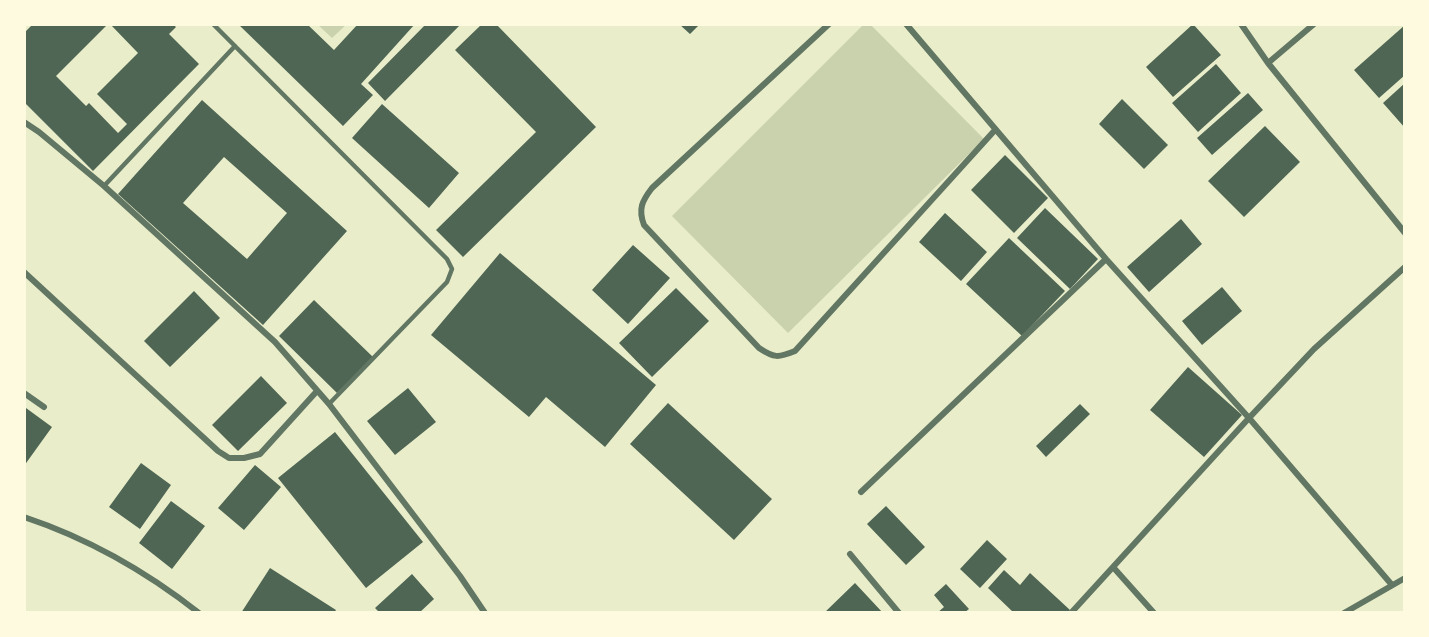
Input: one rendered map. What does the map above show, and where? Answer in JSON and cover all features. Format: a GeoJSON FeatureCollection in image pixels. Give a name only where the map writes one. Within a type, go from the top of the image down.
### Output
{"type":"FeatureCollection","features":[{"type":"Feature","properties":{"kind":"street"},"geometry":{"type":"LineString","coordinates":[[829,24],[652,188],[641,202],[640,214],[644,225],[759,348],[769,355],[780,357],[795,351],[996,130]]}},
{"type":"Feature","properties":{"kind":"street"},"geometry":{"type":"LineString","coordinates":[[906,24],[1106,259],[1248,418],[1392,585]]}},
{"type":"Feature","properties":{"kind":"street"},"geometry":{"type":"LineString","coordinates":[[1241,24],[1268,63],[1405,233]]}},
{"type":"Feature","properties":{"kind":"street"},"geometry":{"type":"LineString","coordinates":[[1268,63],[1314,24]]}},
{"type":"Feature","properties":{"kind":"street"},"geometry":{"type":"LineString","coordinates":[[24,122],[104,186],[275,342],[329,404],[460,576],[485,613]]}},
{"type":"Feature","properties":{"kind":"street"},"geometry":{"type":"LineString","coordinates":[[861,492],[1106,259]]}},
{"type":"Feature","properties":{"kind":"street"},"geometry":{"type":"LineString","coordinates":[[1071,613],[1248,418],[1314,349],[1405,267]]}},
{"type":"Feature","properties":{"kind":"street"},"geometry":{"type":"LineString","coordinates":[[24,272],[218,451],[229,458],[244,458],[260,454],[317,391]]}},
{"type":"Feature","properties":{"kind":"street"},"geometry":{"type":"LineString","coordinates":[[24,393],[44,407]]}},
{"type":"Feature","properties":{"kind":"street"},"geometry":{"type":"LineString","coordinates":[[24,517],[76,537],[114,556],[199,613]]}},
{"type":"Feature","properties":{"kind":"street"},"geometry":{"type":"LineString","coordinates":[[850,554],[899,613]]}},
{"type":"Feature","properties":{"kind":"street"},"geometry":{"type":"LineString","coordinates":[[1113,567],[1154,613]]}},
{"type":"Feature","properties":{"kind":"street"},"geometry":{"type":"LineString","coordinates":[[1344,613],[1405,578]]}},
{"type":"Feature","properties":{"kind":"lane"},"geometry":{"type":"LineString","coordinates":[[213,24],[447,260],[452,269],[447,282],[329,404]]}},
{"type":"Feature","properties":{"kind":"lane"},"geometry":{"type":"LineString","coordinates":[[104,186],[235,46]]}},
{"type":"Feature","properties":{"kind":"green space"},"geometry":{"type":"Polygon","coordinates":[[[317,24],[347,24],[332,38],[317,24]]]}},
{"type":"Feature","properties":{"kind":"green space"},"geometry":{"type":"Polygon","coordinates":[[[864,24],[870,24],[984,139],[788,333],[672,216],[864,24]]]}},
{"type":"Feature","properties":{"kind":"building"},"geometry":{"type":"Polygon","coordinates":[[[33,24],[108,24],[56,76],[86,106],[89,103],[118,133],[127,124],[97,94],[138,53],[110,24],[173,24],[176,27],[169,34],[199,64],[93,171],[24,102],[24,33],[33,24]]]}},
{"type":"Feature","properties":{"kind":"building"},"geometry":{"type":"Polygon","coordinates":[[[238,24],[307,24],[334,50],[358,24],[415,24],[361,84],[373,95],[343,126],[238,24]]]}},
{"type":"Feature","properties":{"kind":"building"},"geometry":{"type":"Polygon","coordinates":[[[426,24],[461,24],[385,101],[368,83],[426,24]]]}},
{"type":"Feature","properties":{"kind":"building"},"geometry":{"type":"Polygon","coordinates":[[[482,24],[496,24],[596,127],[463,257],[436,230],[536,132],[455,50],[482,24]]]}},
{"type":"Feature","properties":{"kind":"building"},"geometry":{"type":"Polygon","coordinates":[[[679,24],[700,24],[690,34],[679,24]]]}},
{"type":"Feature","properties":{"kind":"building"},"geometry":{"type":"Polygon","coordinates":[[[1193,24],[1221,55],[1173,97],[1146,67],[1193,24]]]}},
{"type":"Feature","properties":{"kind":"building"},"geometry":{"type":"Polygon","coordinates":[[[1405,25],[1405,75],[1379,98],[1354,70],[1405,25]]]}},
{"type":"Feature","properties":{"kind":"building"},"geometry":{"type":"Polygon","coordinates":[[[1216,64],[1241,93],[1198,132],[1172,103],[1216,64]]]}},
{"type":"Feature","properties":{"kind":"building"},"geometry":{"type":"Polygon","coordinates":[[[1405,83],[1405,128],[1383,103],[1405,83]]]}},
{"type":"Feature","properties":{"kind":"building"},"geometry":{"type":"Polygon","coordinates":[[[1248,93],[1263,110],[1212,155],[1197,138],[1248,93]]]}},
{"type":"Feature","properties":{"kind":"building"},"geometry":{"type":"Polygon","coordinates":[[[1122,99],[1168,145],[1144,169],[1099,124],[1122,99]]]}},
{"type":"Feature","properties":{"kind":"building"},"geometry":{"type":"Polygon","coordinates":[[[202,100],[347,231],[263,325],[118,194],[202,100]],[[224,157],[183,203],[247,259],[287,213],[224,157]]]}},
{"type":"Feature","properties":{"kind":"building"},"geometry":{"type":"Polygon","coordinates":[[[382,104],[459,173],[429,208],[352,138],[382,104]]]}},
{"type":"Feature","properties":{"kind":"building"},"geometry":{"type":"Polygon","coordinates":[[[1265,126],[1300,162],[1244,217],[1208,181],[1265,126]]]}},
{"type":"Feature","properties":{"kind":"building"},"geometry":{"type":"Polygon","coordinates":[[[1005,155],[1048,198],[1014,233],[971,190],[1005,155]]]}},
{"type":"Feature","properties":{"kind":"building"},"geometry":{"type":"Polygon","coordinates":[[[1045,208],[1098,259],[1070,289],[1017,238],[1045,208]]]}},
{"type":"Feature","properties":{"kind":"building"},"geometry":{"type":"Polygon","coordinates":[[[945,213],[987,252],[961,281],[919,242],[945,213]]]}},
{"type":"Feature","properties":{"kind":"building"},"geometry":{"type":"Polygon","coordinates":[[[1181,219],[1202,244],[1149,292],[1127,267],[1181,219]]]}},
{"type":"Feature","properties":{"kind":"building"},"geometry":{"type":"Polygon","coordinates":[[[1009,238],[1065,291],[1022,336],[966,284],[1009,238]]]}},
{"type":"Feature","properties":{"kind":"building"},"geometry":{"type":"Polygon","coordinates":[[[633,245],[670,278],[628,324],[592,290],[633,245]]]}},
{"type":"Feature","properties":{"kind":"building"},"geometry":{"type":"Polygon","coordinates":[[[500,253],[656,385],[605,447],[546,397],[529,417],[431,335],[500,253]]]}},
{"type":"Feature","properties":{"kind":"building"},"geometry":{"type":"Polygon","coordinates":[[[1222,287],[1242,311],[1202,345],[1182,321],[1222,287]]]}},
{"type":"Feature","properties":{"kind":"building"},"geometry":{"type":"Polygon","coordinates":[[[676,288],[709,321],[652,377],[619,343],[676,288]]]}},
{"type":"Feature","properties":{"kind":"building"},"geometry":{"type":"Polygon","coordinates":[[[194,291],[220,318],[170,367],[144,341],[194,291]]]}},
{"type":"Feature","properties":{"kind":"building"},"geometry":{"type":"Polygon","coordinates":[[[314,300],[373,357],[337,393],[279,336],[314,300]]]}},
{"type":"Feature","properties":{"kind":"building"},"geometry":{"type":"Polygon","coordinates":[[[1188,367],[1242,415],[1204,457],[1150,410],[1188,367]]]}},
{"type":"Feature","properties":{"kind":"building"},"geometry":{"type":"Polygon","coordinates":[[[261,376],[287,403],[238,451],[212,425],[261,376]]]}},
{"type":"Feature","properties":{"kind":"building"},"geometry":{"type":"Polygon","coordinates":[[[408,388],[436,422],[395,455],[367,421],[408,388]]]}},
{"type":"Feature","properties":{"kind":"building"},"geometry":{"type":"Polygon","coordinates":[[[668,403],[772,499],[734,540],[630,444],[668,403]]]}},
{"type":"Feature","properties":{"kind":"building"},"geometry":{"type":"Polygon","coordinates":[[[1080,404],[1090,414],[1046,457],[1036,446],[1080,404]]]}},
{"type":"Feature","properties":{"kind":"building"},"geometry":{"type":"Polygon","coordinates":[[[26,408],[52,427],[24,466],[24,411],[26,408]]]}},
{"type":"Feature","properties":{"kind":"building"},"geometry":{"type":"Polygon","coordinates":[[[335,432],[423,542],[366,588],[278,478],[335,432]]]}},
{"type":"Feature","properties":{"kind":"building"},"geometry":{"type":"Polygon","coordinates":[[[141,463],[171,485],[140,529],[109,507],[141,463]]]}},
{"type":"Feature","properties":{"kind":"building"},"geometry":{"type":"Polygon","coordinates":[[[255,465],[281,487],[244,530],[218,508],[255,465]]]}},
{"type":"Feature","properties":{"kind":"building"},"geometry":{"type":"Polygon","coordinates":[[[171,501],[205,526],[172,569],[139,543],[171,501]]]}},
{"type":"Feature","properties":{"kind":"building"},"geometry":{"type":"Polygon","coordinates":[[[886,506],[925,547],[906,565],[867,524],[886,506]]]}},
{"type":"Feature","properties":{"kind":"building"},"geometry":{"type":"Polygon","coordinates":[[[987,540],[1007,559],[980,588],[960,569],[987,540]]]}},
{"type":"Feature","properties":{"kind":"building"},"geometry":{"type":"Polygon","coordinates":[[[270,568],[336,610],[334,613],[241,613],[270,568]]]}},
{"type":"Feature","properties":{"kind":"building"},"geometry":{"type":"Polygon","coordinates":[[[1004,570],[1020,585],[1030,573],[1070,610],[1068,613],[1014,613],[988,588],[1004,570]]]}},
{"type":"Feature","properties":{"kind":"building"},"geometry":{"type":"Polygon","coordinates":[[[412,574],[434,599],[419,613],[380,613],[375,608],[412,574]]]}},
{"type":"Feature","properties":{"kind":"building"},"geometry":{"type":"Polygon","coordinates":[[[855,583],[883,613],[824,613],[855,583]]]}},
{"type":"Feature","properties":{"kind":"building"},"geometry":{"type":"Polygon","coordinates":[[[946,584],[969,609],[964,613],[937,613],[944,607],[934,595],[946,584]]]}}]}
